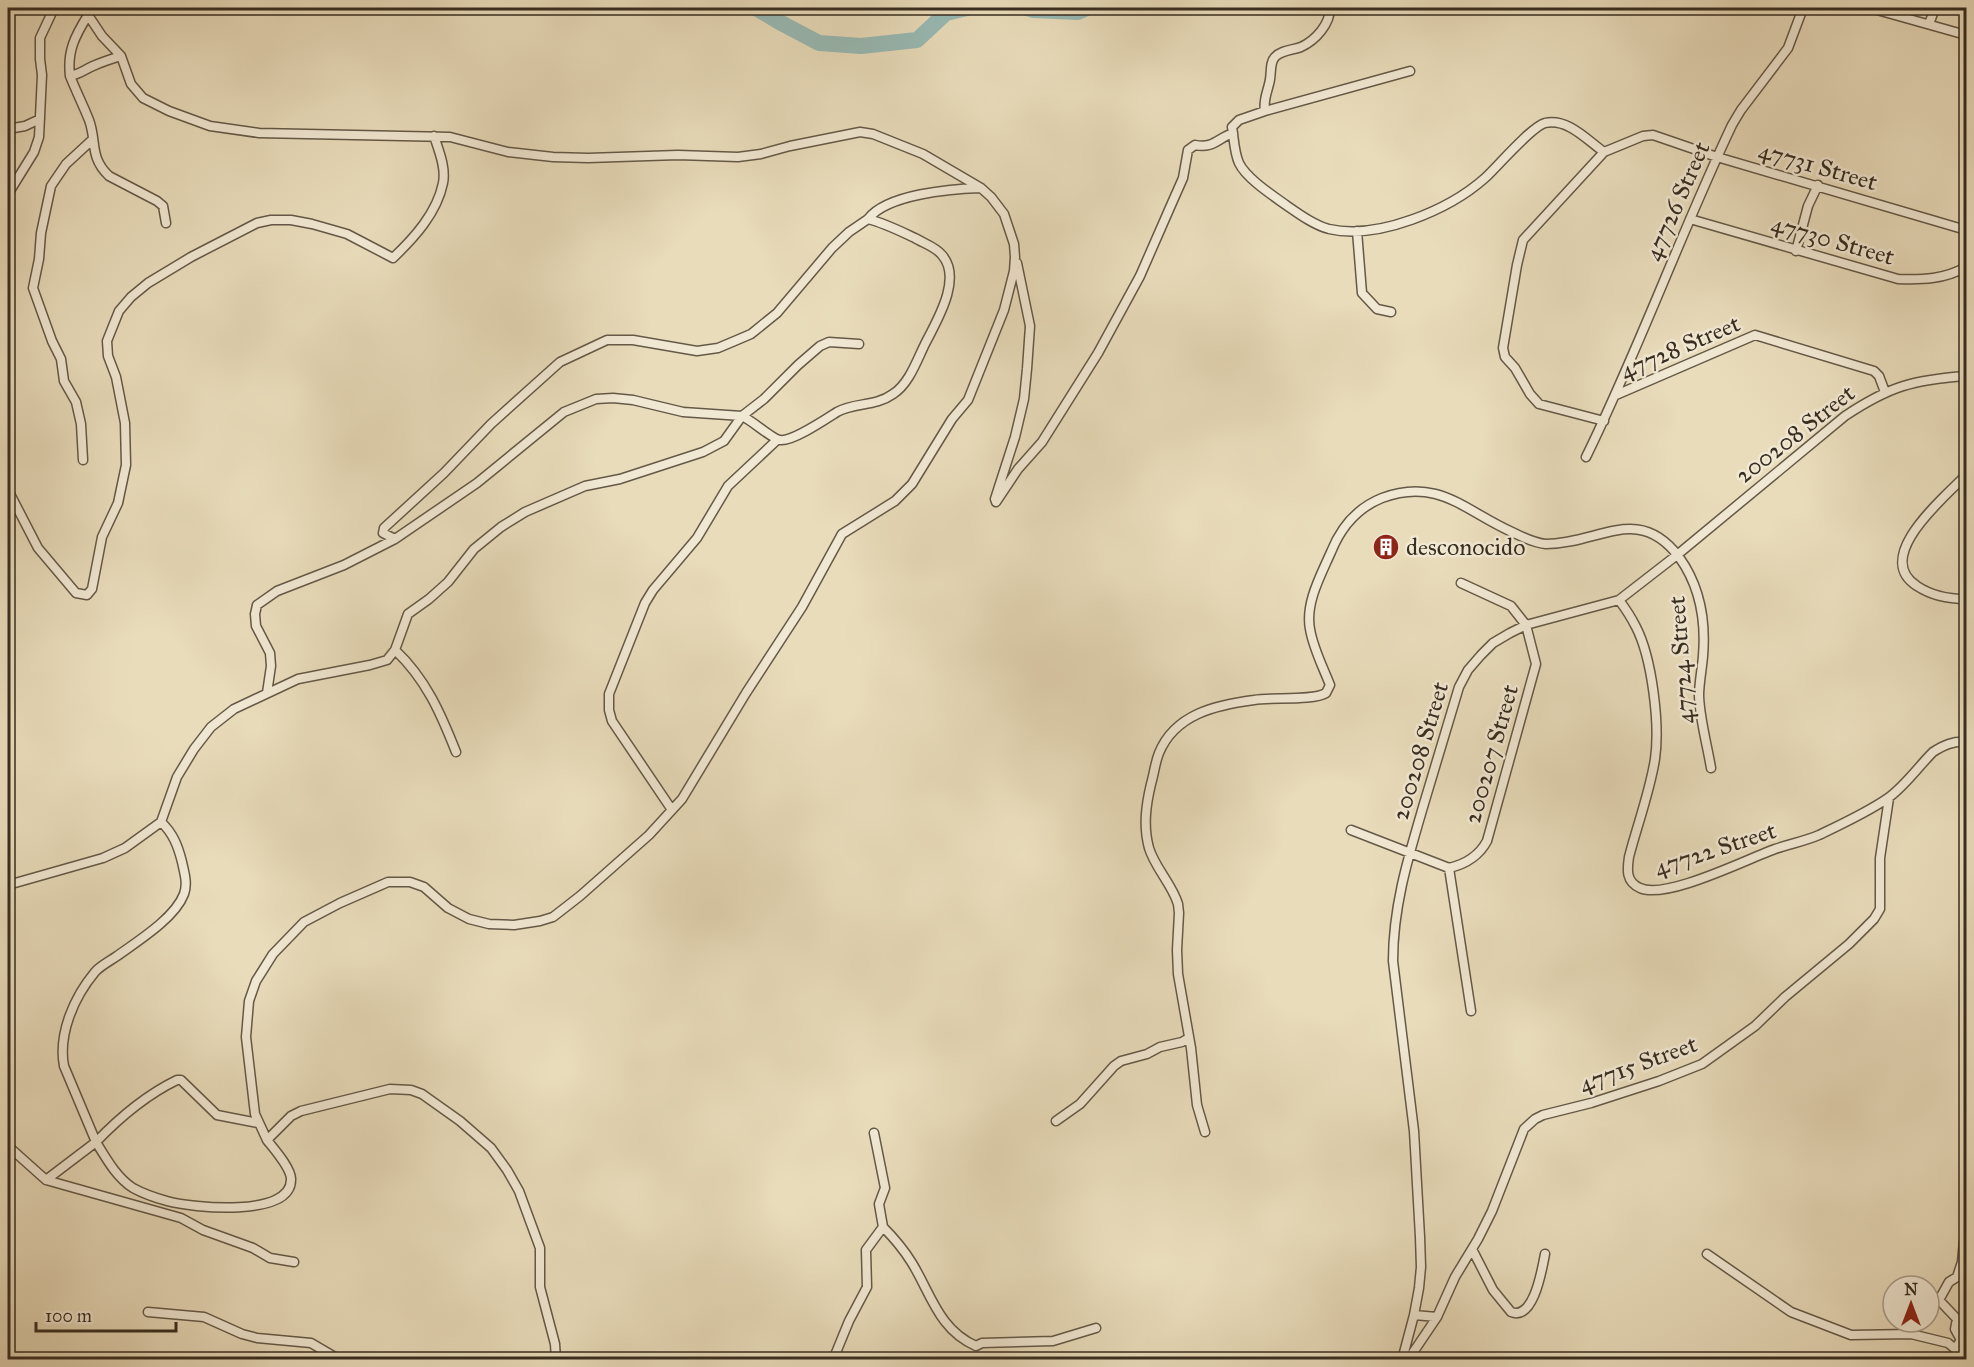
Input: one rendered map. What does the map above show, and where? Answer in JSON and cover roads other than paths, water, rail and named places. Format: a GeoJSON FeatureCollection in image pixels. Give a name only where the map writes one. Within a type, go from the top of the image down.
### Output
{"type":"FeatureCollection","features":[{"type":"Feature","properties":{"kind":"street"},"geometry":{"type":"LineString","coordinates":[[8,194],[34,152],[39,137],[42,75],[40,38],[54,8]]}},
{"type":"Feature","properties":{"kind":"street"},"geometry":{"type":"LineString","coordinates":[[1265,111],[1265,98],[1271,78],[1272,61],[1279,54],[1302,46],[1317,36],[1324,27],[1330,14],[1330,8]]}},
{"type":"Feature","properties":{"kind":"street","name":"47726 Street"},"geometry":{"type":"LineString","coordinates":[[1586,457],[1616,395],[1690,219],[1740,110],[1788,48],[1803,8]]}},
{"type":"Feature","properties":{"kind":"street"},"geometry":{"type":"LineString","coordinates":[[1870,8],[1966,35]]}},
{"type":"Feature","properties":{"kind":"street"},"geometry":{"type":"LineString","coordinates":[[1929,24],[1935,8]]}},
{"type":"Feature","properties":{"kind":"street"},"geometry":{"type":"LineString","coordinates":[[87,11],[102,36],[121,56],[131,84],[142,98],[210,126],[259,133],[450,137],[508,152],[588,158],[678,155],[738,157],[860,132],[873,134],[923,154],[981,188],[991,197],[1004,213],[1014,244],[1030,335],[1024,399],[1015,437],[994,499],[996,502],[1018,469],[1048,433],[1104,344],[1140,276],[1183,178],[1188,150],[1195,145],[1210,146],[1228,135],[1239,120],[1410,71]]}},
{"type":"Feature","properties":{"kind":"street"},"geometry":{"type":"LineString","coordinates":[[87,11],[68,58],[70,76],[89,120],[94,153],[103,171],[109,176],[163,206],[166,223]]}},
{"type":"Feature","properties":{"kind":"street"},"geometry":{"type":"LineString","coordinates":[[70,76],[82,74],[94,65],[121,56]]}},
{"type":"Feature","properties":{"kind":"street"},"geometry":{"type":"LineString","coordinates":[[8,129],[25,126],[40,119],[41,113]]}},
{"type":"Feature","properties":{"kind":"street"},"geometry":{"type":"LineString","coordinates":[[1228,135],[1239,164],[1276,198],[1303,217],[1327,228],[1357,231],[1390,226],[1447,204],[1484,179],[1539,126],[1545,124],[1564,124],[1604,152],[1558,204],[1527,234],[1521,245],[1504,341],[1504,353],[1539,404],[1604,421]]}},
{"type":"Feature","properties":{"kind":"street"},"geometry":{"type":"LineString","coordinates":[[8,490],[38,548],[76,593],[87,595],[92,589],[102,537],[118,503],[126,465],[125,423],[106,341],[119,311],[148,283],[191,257],[257,223],[291,220],[312,224],[347,234],[393,258],[425,223],[443,182],[442,159],[434,136]]}},
{"type":"Feature","properties":{"kind":"street","name":"47731 Street"},"geometry":{"type":"LineString","coordinates":[[1604,152],[1643,136],[1660,136],[1718,157],[1966,230]]}},
{"type":"Feature","properties":{"kind":"street"},"geometry":{"type":"LineString","coordinates":[[83,460],[81,424],[76,402],[64,381],[61,359],[33,288],[51,186],[66,164],[92,140]]}},
{"type":"Feature","properties":{"kind":"street"},"geometry":{"type":"LineString","coordinates":[[1796,251],[1808,206],[1818,185]]}},
{"type":"Feature","properties":{"kind":"street"},"geometry":{"type":"LineString","coordinates":[[395,539],[383,533],[384,528],[444,473],[491,424],[560,362],[607,339],[633,340],[697,351],[718,348],[750,334],[777,313],[832,248],[881,207],[925,193],[981,188]]}},
{"type":"Feature","properties":{"kind":"street"},"geometry":{"type":"LineString","coordinates":[[267,693],[271,666],[270,653],[256,626],[257,605],[277,591],[344,565],[395,539],[477,483],[564,412],[596,399],[633,400],[683,412],[742,416],[758,424],[777,440],[784,440],[796,436],[843,409],[874,404],[895,393],[911,372],[944,306],[949,294],[950,282],[943,255],[928,245],[868,219]]}},
{"type":"Feature","properties":{"kind":"street","name":"47730 Street"},"geometry":{"type":"LineString","coordinates":[[1690,219],[1898,279],[1933,279],[1955,273],[1966,267]]}},
{"type":"Feature","properties":{"kind":"street"},"geometry":{"type":"LineString","coordinates":[[1357,231],[1362,292],[1377,309],[1391,312]]}},
{"type":"Feature","properties":{"kind":"street"},"geometry":{"type":"LineString","coordinates":[[161,822],[179,848],[186,880],[185,893],[169,915],[96,970],[71,1010],[62,1056],[64,1066],[96,1142],[115,1172],[132,1187],[148,1196],[168,1202],[209,1207],[266,1205],[285,1194],[291,1181],[290,1173],[258,1123],[246,1036],[249,1001],[256,981],[273,954],[304,922],[379,885],[398,882],[410,882],[424,887],[448,908],[469,919],[489,924],[514,925],[554,917],[649,835],[682,799],[802,608],[842,534],[896,501],[912,484],[952,419],[968,400],[1004,310],[1015,257]]}},
{"type":"Feature","properties":{"kind":"street","name":"47728 Street"},"geometry":{"type":"LineString","coordinates":[[1616,395],[1755,335],[1874,371],[1879,376],[1885,392]]}},
{"type":"Feature","properties":{"kind":"street"},"geometry":{"type":"LineString","coordinates":[[8,883],[103,858],[125,848],[161,822],[177,777],[194,749],[211,727],[234,709],[298,679],[387,660],[395,650],[408,614],[448,582],[474,549],[501,527],[525,512],[577,489],[620,479],[704,452],[724,441],[742,416],[764,399],[820,346],[829,342],[860,344]]}},
{"type":"Feature","properties":{"kind":"street","name":"200208 Street"},"geometry":{"type":"LineString","coordinates":[[1402,1359],[1414,1316],[1421,1267],[1414,1131],[1393,961],[1393,933],[1396,907],[1409,854],[1459,687],[1468,670],[1493,643],[1526,625],[1619,600],[1845,416],[1885,392],[1911,383],[1966,376]]}},
{"type":"Feature","properties":{"kind":"street"},"geometry":{"type":"LineString","coordinates":[[672,810],[612,721],[609,694],[645,603],[653,590],[697,538],[728,486],[777,440]]}},
{"type":"Feature","properties":{"kind":"street"},"geometry":{"type":"LineString","coordinates":[[1966,475],[1917,526],[1907,540],[1903,565],[1913,584],[1922,590],[1948,598],[1966,599]]}},
{"type":"Feature","properties":{"kind":"street","name":"47724 Street"},"geometry":{"type":"LineString","coordinates":[[1189,1038],[1178,974],[1178,904],[1150,851],[1146,837],[1148,800],[1159,753],[1172,731],[1196,714],[1221,705],[1253,700],[1316,697],[1326,693],[1330,685],[1310,630],[1311,603],[1332,548],[1350,518],[1375,501],[1397,492],[1413,490],[1443,495],[1489,522],[1533,542],[1544,544],[1560,543],[1625,528],[1641,529],[1660,538],[1677,555],[1689,572],[1699,596],[1703,652],[1699,697],[1711,768]]}},
{"type":"Feature","properties":{"kind":"street"},"geometry":{"type":"LineString","coordinates":[[1461,583],[1512,606],[1526,625]]}},
{"type":"Feature","properties":{"kind":"street","name":"47722 Street"},"geometry":{"type":"LineString","coordinates":[[1619,600],[1636,627],[1642,642],[1653,695],[1657,729],[1655,762],[1627,871],[1631,882],[1640,888],[1663,889],[1697,880],[1819,835],[1889,798],[1933,753],[1950,743],[1966,742]]}},
{"type":"Feature","properties":{"kind":"street","name":"200207 Street"},"geometry":{"type":"LineString","coordinates":[[1449,868],[1471,860],[1487,841],[1536,670],[1535,657],[1526,625]]}},
{"type":"Feature","properties":{"kind":"street"},"geometry":{"type":"LineString","coordinates":[[395,650],[416,673],[432,697],[442,714],[456,752]]}},
{"type":"Feature","properties":{"kind":"street","name":"47715 Street"},"geometry":{"type":"LineString","coordinates":[[1408,1359],[1437,1317],[1455,1277],[1492,1211],[1524,1130],[1529,1124],[1543,1115],[1659,1081],[1702,1064],[1755,1026],[1785,997],[1850,944],[1874,920],[1880,909],[1880,858],[1889,798]]}},
{"type":"Feature","properties":{"kind":"street"},"geometry":{"type":"LineString","coordinates":[[1351,830],[1449,868],[1470,1011]]}},
{"type":"Feature","properties":{"kind":"street"},"geometry":{"type":"LineString","coordinates":[[1056,1121],[1080,1104],[1121,1061],[1147,1054],[1160,1047],[1174,1045],[1189,1038],[1197,1105],[1205,1132]]}},
{"type":"Feature","properties":{"kind":"street"},"geometry":{"type":"LineString","coordinates":[[46,1180],[96,1142],[137,1104],[177,1080],[181,1080],[217,1115],[258,1123]]}},
{"type":"Feature","properties":{"kind":"street"},"geometry":{"type":"LineString","coordinates":[[267,1140],[291,1116],[301,1111],[390,1089],[401,1088],[422,1094],[460,1121],[491,1148],[519,1191],[540,1248],[540,1287],[555,1344],[556,1359]]}},
{"type":"Feature","properties":{"kind":"street"},"geometry":{"type":"LineString","coordinates":[[874,1133],[885,1188],[879,1204],[883,1227],[913,1265],[928,1296],[945,1322],[966,1341],[976,1346],[982,1343],[1053,1341],[1096,1328]]}},
{"type":"Feature","properties":{"kind":"street"},"geometry":{"type":"LineString","coordinates":[[8,1146],[46,1180],[181,1218],[203,1230],[253,1248],[270,1258],[294,1262]]}},
{"type":"Feature","properties":{"kind":"street"},"geometry":{"type":"LineString","coordinates":[[833,1359],[867,1287],[866,1250],[883,1227]]}},
{"type":"Feature","properties":{"kind":"street"},"geometry":{"type":"LineString","coordinates":[[1955,1348],[1960,1340],[1955,1329],[1957,1319],[1939,1300],[1949,1282],[1957,1277],[1962,1262],[1964,1241]]}},
{"type":"Feature","properties":{"kind":"street"},"geometry":{"type":"LineString","coordinates":[[1472,1249],[1493,1290],[1515,1314],[1524,1312],[1528,1308],[1538,1287],[1545,1254]]}},
{"type":"Feature","properties":{"kind":"street"},"geometry":{"type":"LineString","coordinates":[[1707,1254],[1791,1312],[1851,1335],[1911,1334],[1948,1343],[1966,1358]]}},
{"type":"Feature","properties":{"kind":"street"},"geometry":{"type":"LineString","coordinates":[[148,1312],[204,1317],[242,1334],[257,1338],[311,1343],[340,1359]]}},
{"type":"Feature","properties":{"kind":"street"},"geometry":{"type":"LineString","coordinates":[[1414,1316],[1437,1317]]}},
{"type":"Feature","properties":{"kind":"waterway"},"geometry":{"type":"LineString","coordinates":[[756,8],[819,43],[861,46],[917,40],[946,13],[967,8]]}},
{"type":"Feature","properties":{"kind":"waterway"},"geometry":{"type":"LineString","coordinates":[[1027,8],[1078,12],[1087,8]]}},
{"type":"Feature","properties":{"kind":"place","name":"desconocido"},"geometry":{"type":"Point","coordinates":[1386,547]}}]}
